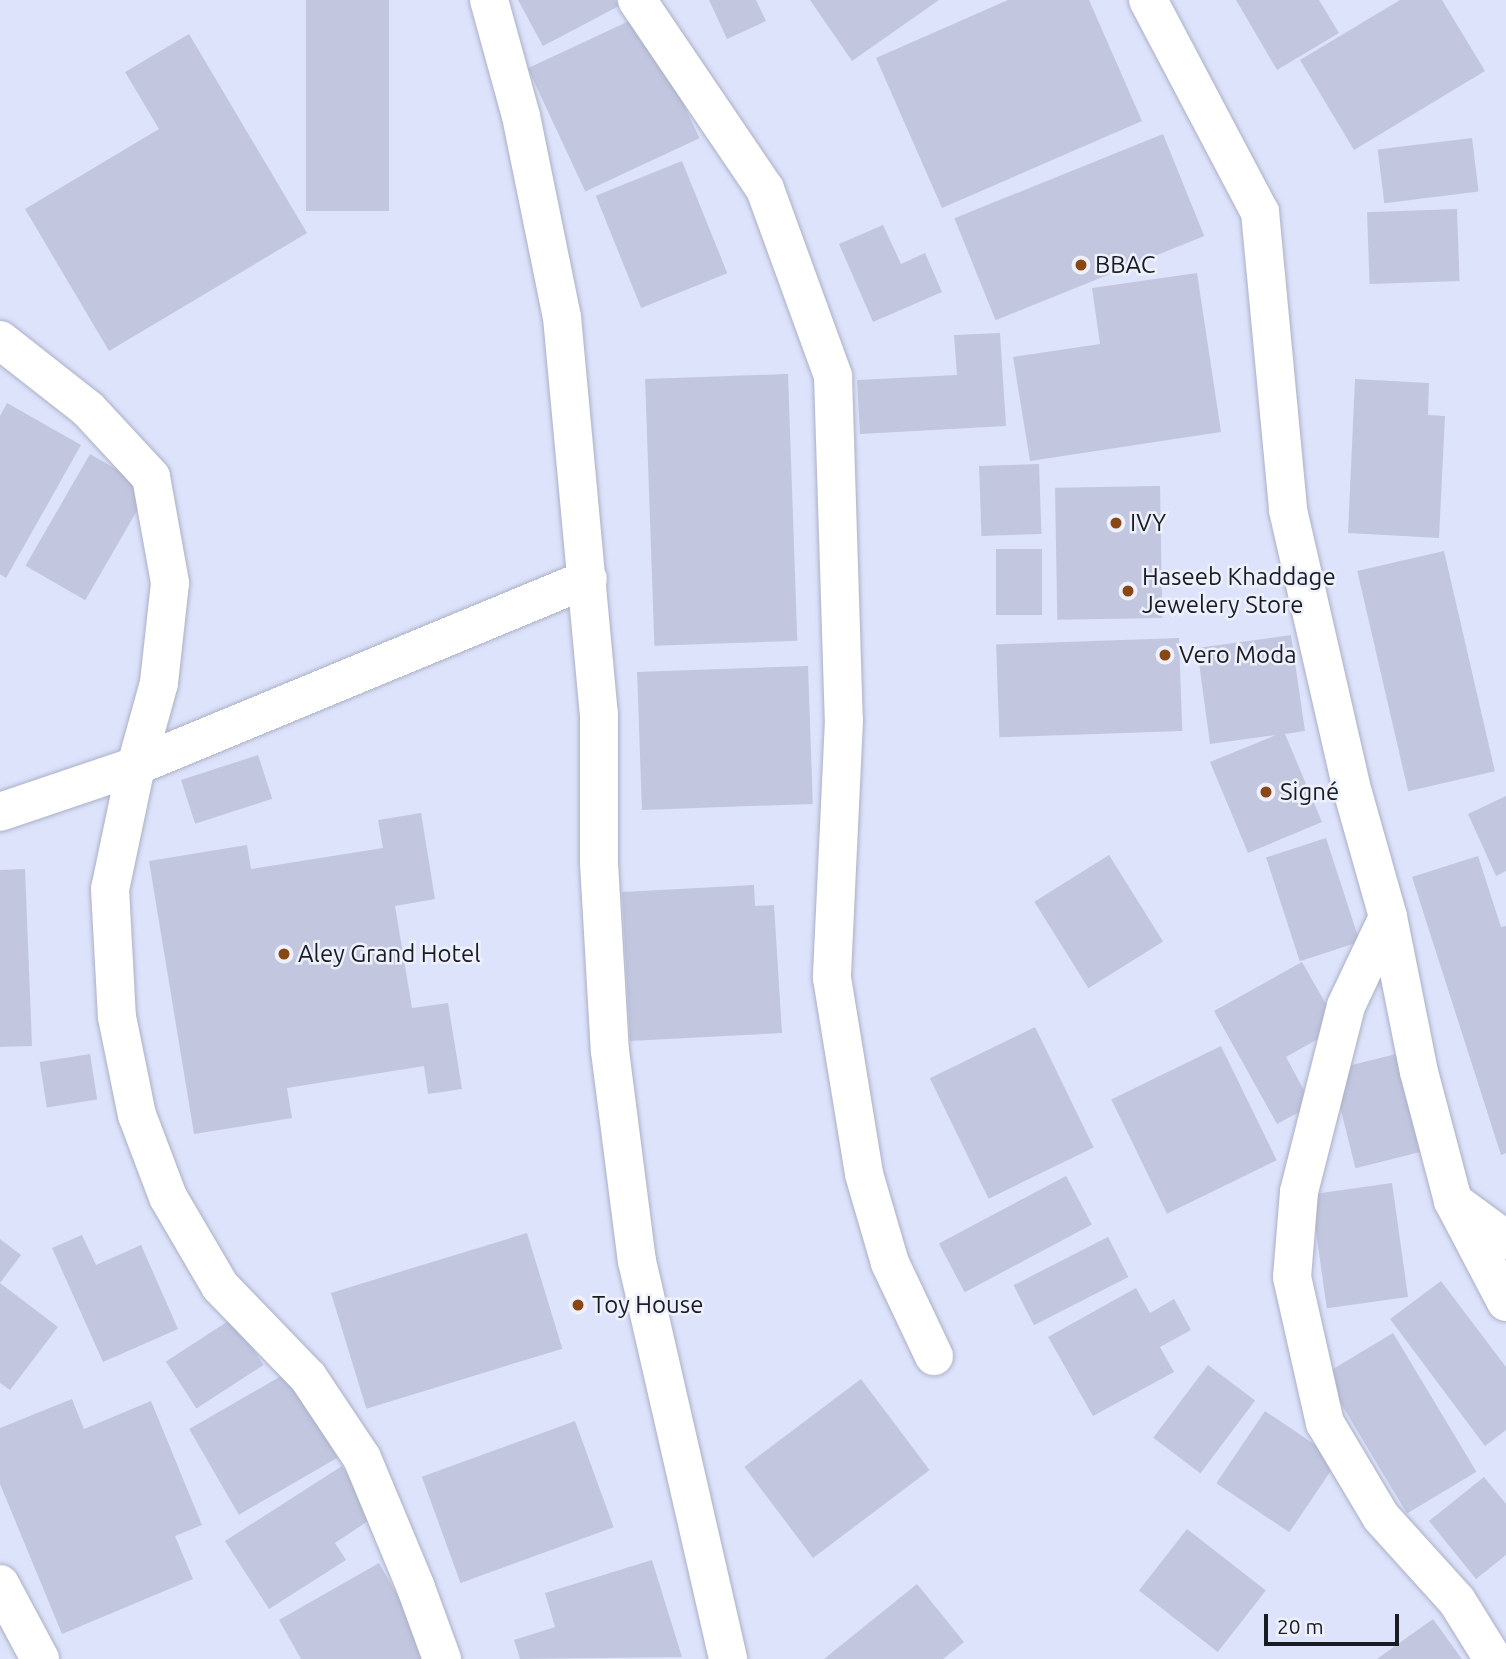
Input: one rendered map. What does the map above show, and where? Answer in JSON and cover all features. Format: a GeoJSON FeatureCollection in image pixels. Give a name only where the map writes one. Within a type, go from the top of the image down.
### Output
{"type":"FeatureCollection","features":[{"type":"Feature","properties":{"kind":"street"},"geometry":{"type":"LineString","coordinates":[[489,0],[521,116],[562,317],[599,714],[599,863],[610,1051],[637,1261],[728,1659]]}},
{"type":"Feature","properties":{"kind":"street"},"geometry":{"type":"LineString","coordinates":[[637,0],[765,189],[833,376],[844,720],[832,978],[864,1174],[890,1263],[934,1356]]}},
{"type":"Feature","properties":{"kind":"street"},"geometry":{"type":"LineString","coordinates":[[1148,0],[1260,212],[1288,510],[1353,793],[1388,918],[1419,1072],[1453,1201],[1506,1302]]}},
{"type":"Feature","properties":{"kind":"street"},"geometry":{"type":"LineString","coordinates":[[0,340],[88,409],[151,477],[170,583],[159,683],[136,766],[110,889],[117,1017],[137,1115],[168,1197],[220,1286],[308,1377],[362,1458],[442,1659]]}},
{"type":"Feature","properties":{"kind":"street"},"geometry":{"type":"LineString","coordinates":[[0,812],[136,766],[588,579]]}},
{"type":"Feature","properties":{"kind":"street"},"geometry":{"type":"LineString","coordinates":[[1388,918],[1346,1006],[1299,1192],[1292,1277],[1325,1423],[1381,1517],[1457,1601],[1493,1659]]}},
{"type":"Feature","properties":{"kind":"street"},"geometry":{"type":"LineString","coordinates":[[1453,1201],[1506,1240]]}},
{"type":"Feature","properties":{"kind":"street"},"geometry":{"type":"LineString","coordinates":[[0,1584],[40,1659]]}},
{"type":"Feature","properties":{"kind":"building"},"geometry":{"type":"Polygon","coordinates":[[[306,0],[389,0],[389,211],[306,211],[306,0]]]}},
{"type":"Feature","properties":{"kind":"building"},"geometry":{"type":"Polygon","coordinates":[[[518,0],[615,0],[619,6],[543,46],[518,0]]]}},
{"type":"Feature","properties":{"kind":"building"},"geometry":{"type":"Polygon","coordinates":[[[709,0],[756,0],[766,21],[727,39],[709,0]]]}},
{"type":"Feature","properties":{"kind":"building"},"geometry":{"type":"Polygon","coordinates":[[[810,0],[939,0],[852,61],[810,0]]]}},
{"type":"Feature","properties":{"kind":"building"},"geometry":{"type":"Polygon","coordinates":[[[1008,0],[1089,0],[1142,121],[942,208],[876,58],[1008,0]]]}},
{"type":"Feature","properties":{"kind":"building"},"geometry":{"type":"Polygon","coordinates":[[[1236,0],[1319,0],[1339,33],[1277,70],[1236,0]]]}},
{"type":"Feature","properties":{"kind":"building"},"geometry":{"type":"Polygon","coordinates":[[[1400,0],[1442,0],[1485,71],[1354,150],[1300,60],[1400,0]]]}},
{"type":"Feature","properties":{"kind":"building"},"geometry":{"type":"Polygon","coordinates":[[[642,15],[699,138],[585,192],[528,68],[642,15]]]}},
{"type":"Feature","properties":{"kind":"building"},"geometry":{"type":"Polygon","coordinates":[[[189,34],[307,233],[109,351],[25,209],[159,129],[125,72],[189,34]]]}},
{"type":"Feature","properties":{"kind":"building"},"geometry":{"type":"Polygon","coordinates":[[[1163,134],[1204,236],[996,320],[954,218],[1163,134]]]}},
{"type":"Feature","properties":{"kind":"building"},"geometry":{"type":"Polygon","coordinates":[[[1472,138],[1479,192],[1384,203],[1378,150],[1472,138]]]}},
{"type":"Feature","properties":{"kind":"building"},"geometry":{"type":"Polygon","coordinates":[[[682,161],[727,273],[641,308],[596,196],[682,161]]]}},
{"type":"Feature","properties":{"kind":"building"},"geometry":{"type":"Polygon","coordinates":[[[1457,209],[1460,281],[1370,284],[1367,212],[1457,209]]]}},
{"type":"Feature","properties":{"kind":"building"},"geometry":{"type":"Polygon","coordinates":[[[883,225],[901,264],[925,253],[942,292],[873,322],[839,244],[883,225]]]}},
{"type":"Feature","properties":{"kind":"building"},"geometry":{"type":"Polygon","coordinates":[[[1197,273],[1221,432],[1030,461],[1013,357],[1100,344],[1092,288],[1197,273]]]}},
{"type":"Feature","properties":{"kind":"building"},"geometry":{"type":"Polygon","coordinates":[[[1000,333],[1006,426],[860,434],[857,380],[957,375],[954,335],[1000,333]]]}},
{"type":"Feature","properties":{"kind":"building"},"geometry":{"type":"Polygon","coordinates":[[[788,374],[797,641],[654,646],[645,379],[788,374]]]}},
{"type":"Feature","properties":{"kind":"building"},"geometry":{"type":"Polygon","coordinates":[[[1355,379],[1429,383],[1428,415],[1445,416],[1439,538],[1348,533],[1355,379]]]}},
{"type":"Feature","properties":{"kind":"building"},"geometry":{"type":"Polygon","coordinates":[[[7,403],[81,445],[6,578],[0,574],[0,416],[7,403]]]}},
{"type":"Feature","properties":{"kind":"building"},"geometry":{"type":"Polygon","coordinates":[[[90,454],[150,488],[85,600],[26,566],[90,454]]]}},
{"type":"Feature","properties":{"kind":"building"},"geometry":{"type":"Polygon","coordinates":[[[1039,464],[1041,534],[981,536],[979,466],[1039,464]]]}},
{"type":"Feature","properties":{"kind":"building"},"geometry":{"type":"Polygon","coordinates":[[[1160,486],[1162,618],[1057,620],[1055,488],[1160,486]]]}},
{"type":"Feature","properties":{"kind":"building"},"geometry":{"type":"Polygon","coordinates":[[[996,549],[1042,549],[1042,615],[996,615],[996,549]]]}},
{"type":"Feature","properties":{"kind":"building"},"geometry":{"type":"Polygon","coordinates":[[[1444,551],[1495,771],[1408,791],[1357,571],[1444,551]]]}},
{"type":"Feature","properties":{"kind":"building"},"geometry":{"type":"Polygon","coordinates":[[[1291,635],[1305,731],[1285,734],[1322,822],[1248,853],[1210,762],[1276,735],[1210,744],[1197,648],[1291,635]]]}},
{"type":"Feature","properties":{"kind":"building"},"geometry":{"type":"Polygon","coordinates":[[[1179,638],[1182,731],[999,737],[996,644],[1179,638]]]}},
{"type":"Feature","properties":{"kind":"building"},"geometry":{"type":"Polygon","coordinates":[[[808,666],[813,804],[642,810],[637,672],[808,666]]]}},
{"type":"Feature","properties":{"kind":"building"},"geometry":{"type":"Polygon","coordinates":[[[258,755],[272,799],[195,824],[181,780],[258,755]]]}},
{"type":"Feature","properties":{"kind":"building"},"geometry":{"type":"Polygon","coordinates":[[[1506,796],[1506,871],[1496,876],[1468,814],[1506,796]]]}},
{"type":"Feature","properties":{"kind":"building","name":"Aley Grand Hotel"},"geometry":{"type":"Polygon","coordinates":[[[421,813],[435,899],[395,906],[412,1008],[448,1003],[462,1089],[428,1094],[424,1066],[287,1088],[292,1118],[194,1134],[149,861],[247,845],[251,869],[383,848],[378,820],[421,813]]]}},
{"type":"Feature","properties":{"kind":"building"},"geometry":{"type":"Polygon","coordinates":[[[1326,838],[1360,942],[1300,961],[1266,857],[1326,838]]]}},
{"type":"Feature","properties":{"kind":"building"},"geometry":{"type":"Polygon","coordinates":[[[1109,855],[1163,942],[1088,988],[1034,902],[1109,855]]]}},
{"type":"Feature","properties":{"kind":"building"},"geometry":{"type":"Polygon","coordinates":[[[1478,856],[1501,927],[1506,926],[1506,1153],[1501,1155],[1412,877],[1478,856]]]}},
{"type":"Feature","properties":{"kind":"building"},"geometry":{"type":"Polygon","coordinates":[[[25,869],[32,1046],[0,1047],[0,870],[25,869]]]}},
{"type":"Feature","properties":{"kind":"building"},"geometry":{"type":"Polygon","coordinates":[[[754,885],[755,906],[774,905],[782,1033],[630,1041],[622,892],[754,885]]]}},
{"type":"Feature","properties":{"kind":"building"},"geometry":{"type":"Polygon","coordinates":[[[1302,962],[1339,1027],[1286,1057],[1312,1105],[1277,1124],[1214,1011],[1302,962]]]}},
{"type":"Feature","properties":{"kind":"building"},"geometry":{"type":"Polygon","coordinates":[[[1035,1027],[1094,1147],[989,1199],[930,1078],[1035,1027]]]}},
{"type":"Feature","properties":{"kind":"building"},"geometry":{"type":"Polygon","coordinates":[[[1221,1046],[1277,1160],[1167,1214],[1111,1099],[1221,1046]]]}},
{"type":"Feature","properties":{"kind":"building"},"geometry":{"type":"Polygon","coordinates":[[[90,1054],[97,1099],[47,1107],[40,1062],[90,1054]]]}},
{"type":"Feature","properties":{"kind":"building"},"geometry":{"type":"Polygon","coordinates":[[[1396,1054],[1420,1152],[1355,1168],[1331,1070],[1396,1054]]]}},
{"type":"Feature","properties":{"kind":"building"},"geometry":{"type":"Polygon","coordinates":[[[1066,1176],[1092,1225],[965,1292],[939,1244],[1066,1176]]]}},
{"type":"Feature","properties":{"kind":"building"},"geometry":{"type":"Polygon","coordinates":[[[1392,1183],[1408,1297],[1327,1308],[1311,1194],[1392,1183]]]}},
{"type":"Feature","properties":{"kind":"building"},"geometry":{"type":"Polygon","coordinates":[[[527,1233],[562,1349],[366,1409],[331,1293],[527,1233]]]}},
{"type":"Feature","properties":{"kind":"building"},"geometry":{"type":"Polygon","coordinates":[[[82,1235],[96,1265],[141,1245],[178,1329],[103,1362],[52,1248],[82,1235]]]}},
{"type":"Feature","properties":{"kind":"building"},"geometry":{"type":"Polygon","coordinates":[[[1108,1237],[1128,1277],[1034,1325],[1014,1285],[1108,1237]]]}},
{"type":"Feature","properties":{"kind":"building"},"geometry":{"type":"Polygon","coordinates":[[[0,1239],[21,1255],[0,1283],[0,1239]]]}},
{"type":"Feature","properties":{"kind":"building"},"geometry":{"type":"Polygon","coordinates":[[[1441,1281],[1506,1367],[1506,1430],[1485,1446],[1390,1319],[1441,1281]]]}},
{"type":"Feature","properties":{"kind":"building"},"geometry":{"type":"Polygon","coordinates":[[[0,1283],[58,1327],[10,1390],[0,1383],[0,1283]]]}},
{"type":"Feature","properties":{"kind":"building"},"geometry":{"type":"Polygon","coordinates":[[[1136,1288],[1150,1313],[1174,1299],[1191,1330],[1160,1347],[1174,1372],[1093,1416],[1048,1337],[1136,1288]]]}},
{"type":"Feature","properties":{"kind":"building"},"geometry":{"type":"Polygon","coordinates":[[[233,1318],[263,1365],[196,1409],[166,1362],[233,1318]]]}},
{"type":"Feature","properties":{"kind":"building"},"geometry":{"type":"Polygon","coordinates":[[[1393,1333],[1476,1472],[1407,1514],[1324,1375],[1393,1333]]]}},
{"type":"Feature","properties":{"kind":"building"},"geometry":{"type":"Polygon","coordinates":[[[1208,1365],[1255,1401],[1200,1473],[1153,1438],[1208,1365]]]}},
{"type":"Feature","properties":{"kind":"building"},"geometry":{"type":"Polygon","coordinates":[[[288,1372],[338,1458],[239,1515],[189,1429],[288,1372]]]}},
{"type":"Feature","properties":{"kind":"building"},"geometry":{"type":"Polygon","coordinates":[[[861,1379],[930,1470],[813,1558],[744,1467],[861,1379]]]}},
{"type":"Feature","properties":{"kind":"building"},"geometry":{"type":"Polygon","coordinates":[[[72,1399],[84,1429],[151,1401],[202,1525],[175,1536],[193,1579],[62,1634],[0,1484],[0,1428],[72,1399]]]}},
{"type":"Feature","properties":{"kind":"building"},"geometry":{"type":"Polygon","coordinates":[[[1265,1411],[1338,1460],[1289,1532],[1216,1483],[1265,1411]]]}},
{"type":"Feature","properties":{"kind":"building"},"geometry":{"type":"Polygon","coordinates":[[[575,1421],[614,1527],[460,1583],[422,1477],[575,1421]]]}},
{"type":"Feature","properties":{"kind":"building"},"geometry":{"type":"Polygon","coordinates":[[[342,1466],[374,1517],[335,1543],[346,1560],[269,1609],[225,1541],[342,1466]]]}},
{"type":"Feature","properties":{"kind":"building"},"geometry":{"type":"Polygon","coordinates":[[[1484,1477],[1506,1504],[1506,1555],[1476,1579],[1429,1521],[1484,1477]]]}},
{"type":"Feature","properties":{"kind":"building"},"geometry":{"type":"Polygon","coordinates":[[[1187,1529],[1266,1591],[1218,1652],[1139,1590],[1187,1529]]]}},
{"type":"Feature","properties":{"kind":"building"},"geometry":{"type":"Polygon","coordinates":[[[652,1560],[682,1657],[520,1659],[514,1640],[555,1627],[545,1593],[652,1560]]]}},
{"type":"Feature","properties":{"kind":"building"},"geometry":{"type":"Polygon","coordinates":[[[379,1563],[434,1659],[301,1659],[279,1620],[379,1563]]]}},
{"type":"Feature","properties":{"kind":"building"},"geometry":{"type":"Polygon","coordinates":[[[917,1584],[964,1642],[943,1659],[824,1659],[917,1584]]]}},
{"type":"Feature","properties":{"kind":"building"},"geometry":{"type":"Polygon","coordinates":[[[1433,1619],[1462,1659],[1377,1659],[1433,1619]]]}},
{"type":"Feature","properties":{"kind":"place","name":"BBAC"},"geometry":{"type":"Point","coordinates":[1081,265]}},
{"type":"Feature","properties":{"kind":"place","name":"IVY"},"geometry":{"type":"Point","coordinates":[1116,523]}},
{"type":"Feature","properties":{"kind":"place","name":"Haseeb Khaddage Jewelery Store"},"geometry":{"type":"Point","coordinates":[1128,591]}},
{"type":"Feature","properties":{"kind":"place","name":"Vero Moda"},"geometry":{"type":"Point","coordinates":[1165,655]}},
{"type":"Feature","properties":{"kind":"place","name":"Signé"},"geometry":{"type":"Point","coordinates":[1266,792]}},
{"type":"Feature","properties":{"kind":"place","name":"Aley Grand Hotel"},"geometry":{"type":"Point","coordinates":[284,954]}},
{"type":"Feature","properties":{"kind":"place","name":"Toy House"},"geometry":{"type":"Point","coordinates":[578,1305]}}]}
